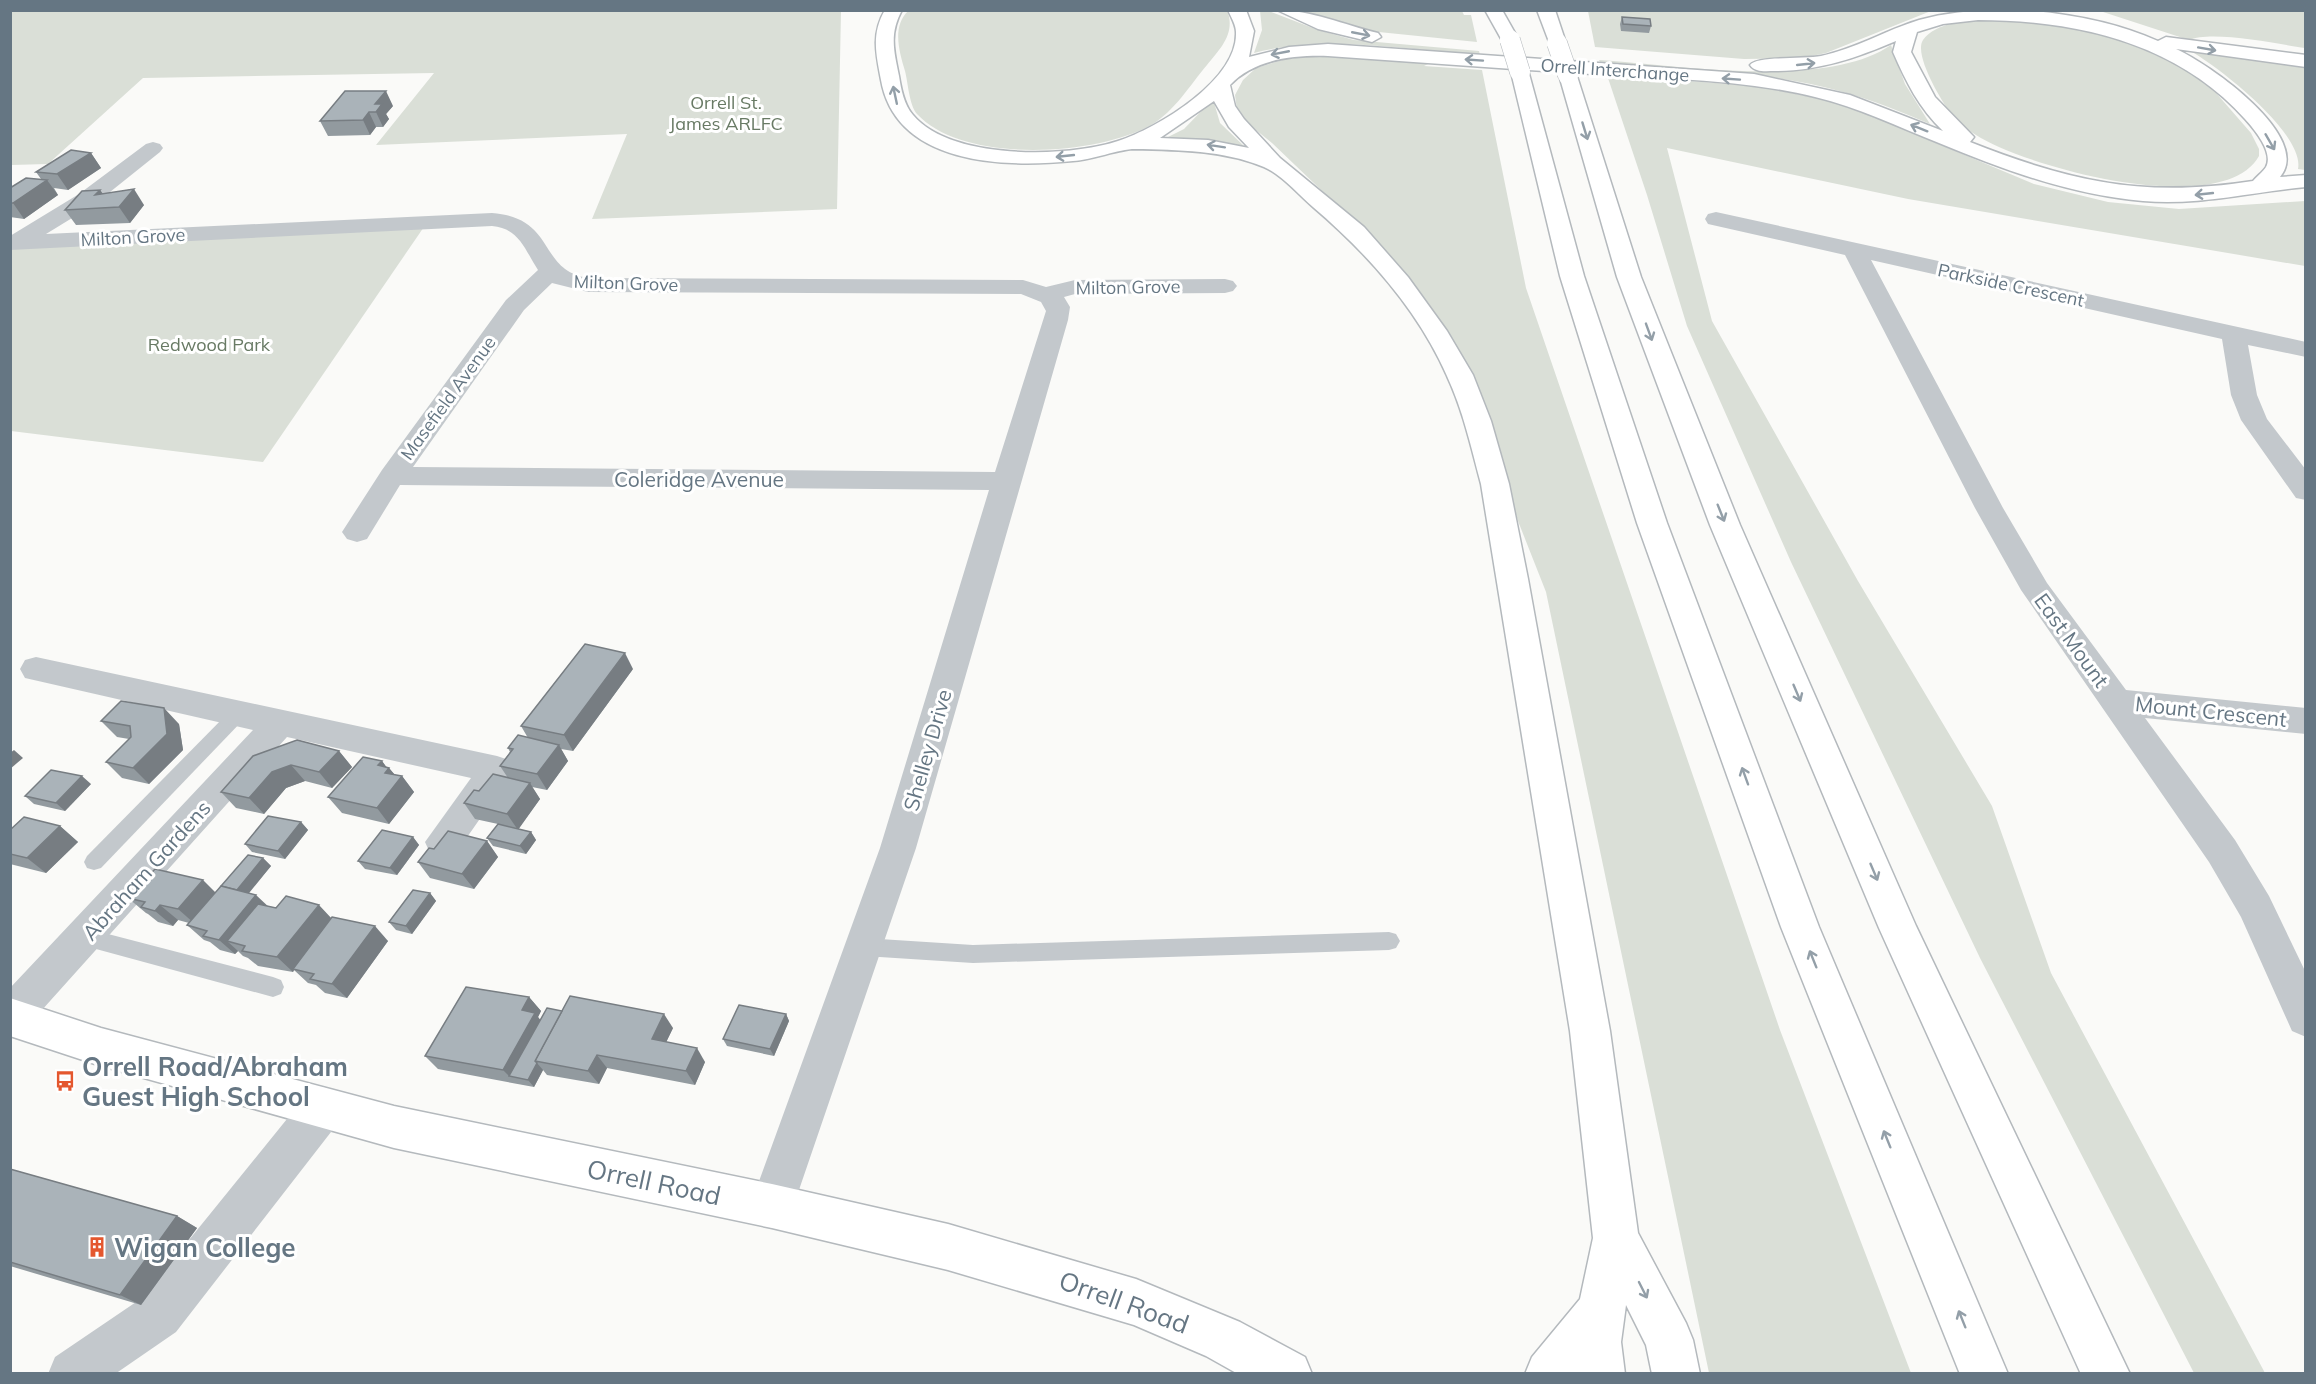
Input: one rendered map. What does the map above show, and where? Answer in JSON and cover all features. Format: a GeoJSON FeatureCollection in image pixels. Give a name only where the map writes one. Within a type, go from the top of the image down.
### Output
{"type":"FeatureCollection","features":[{"type":"Feature","properties":{"kind":"highway","name":"Orrell Interchange"},"geometry":{"type":"LineString","coordinates":[[894,10],[885,26],[884,38],[897,108],[908,122],[925,135],[969,151],[1017,157],[1058,157],[1122,147],[1149,137],[1176,122],[1225,79],[1248,63],[1273,54],[1329,50],[1754,80],[1794,86],[1855,102],[1993,157],[2072,183],[2129,193],[2192,196],[2262,184],[2277,167],[2276,152],[2271,140],[2240,102],[2201,71],[2128,35],[2100,27],[2009,14],[1950,14],[1833,59],[1800,65],[1753,65],[1385,39],[1338,29],[1285,10]]}},
{"type":"Feature","properties":{"kind":"highway","name":"Orrell Interchange"},"geometry":{"type":"LineString","coordinates":[[1225,79],[1239,61],[1246,42],[1245,25],[1237,10]]}},
{"type":"Feature","properties":{"kind":"highway"},"geometry":{"type":"LineString","coordinates":[[1493,10],[1510,40]]}},
{"type":"Feature","properties":{"kind":"highway"},"geometry":{"type":"LineString","coordinates":[[1502,10],[1572,276],[1652,524],[1800,927],[1984,1374]]}},
{"type":"Feature","properties":{"kind":"highway"},"geometry":{"type":"LineString","coordinates":[[1546,10],[1629,277],[1725,525],[1898,928],[2106,1374]]}},
{"type":"Feature","properties":{"kind":"highway"},"geometry":{"type":"LineString","coordinates":[[1557,43],[1559,10]]}},
{"type":"Feature","properties":{"kind":"highway"},"geometry":{"type":"LineString","coordinates":[[2062,10],[2100,27]]}},
{"type":"Feature","properties":{"kind":"highway","name":"Orrell Interchange"},"geometry":{"type":"LineString","coordinates":[[1908,31],[1902,52],[1930,108],[1953,129],[1993,157]]}},
{"type":"Feature","properties":{"kind":"highway"},"geometry":{"type":"LineString","coordinates":[[2128,35],[2219,51],[2306,61]]}},
{"type":"Feature","properties":{"kind":"highway"},"geometry":{"type":"LineString","coordinates":[[1225,79],[1222,97],[1230,115],[1272,162],[1356,232],[1400,282],[1435,331],[1460,375],[1478,421],[1495,484],[1519,614],[1590,1031],[1616,1238],[1600,1310],[1597,1342],[1601,1374]]}},
{"type":"Feature","properties":{"kind":"highway"},"geometry":{"type":"LineString","coordinates":[[1122,147],[1186,143],[1215,146],[1272,162]]}},
{"type":"Feature","properties":{"kind":"highway"},"geometry":{"type":"LineString","coordinates":[[2262,184],[2306,181]]}},
{"type":"Feature","properties":{"kind":"highway","name":"Orrell Road"},"geometry":{"type":"LineString","coordinates":[[10,1017],[101,1047],[394,1127],[772,1206],[948,1247],[1136,1302],[1223,1339],[1288,1374]]}},
{"type":"Feature","properties":{"kind":"highway"},"geometry":{"type":"LineString","coordinates":[[1616,1238],[1669,1340],[1676,1374]]}},
{"type":"Feature","properties":{"kind":"highway"},"geometry":{"type":"LineString","coordinates":[[1549,1374],[1600,1310]]}},
{"type":"Feature","properties":{"kind":"street"},"geometry":{"type":"LineString","coordinates":[[13,244],[87,199],[153,148]]}},
{"type":"Feature","properties":{"kind":"street","name":"Parkside Crescent"},"geometry":{"type":"LineString","coordinates":[[1716,219],[2306,350]]}},
{"type":"Feature","properties":{"kind":"street","name":"Milton Grove"},"geometry":{"type":"LineString","coordinates":[[13,244],[439,220],[502,220],[519,227],[533,241],[550,272],[567,283],[588,285],[1023,287],[1046,294],[1075,287],[1225,286]]}},
{"type":"Feature","properties":{"kind":"street","name":"East Mount"},"geometry":{"type":"LineString","coordinates":[[1855,251],[1989,508],[2036,590],[2187,799],[2234,870],[2256,908],[2306,1018]]}},
{"type":"Feature","properties":{"kind":"street","name":"Masefield Avenue"},"geometry":{"type":"LineString","coordinates":[[357,532],[392,476],[515,305],[550,272]]}},
{"type":"Feature","properties":{"kind":"street","name":"Shelley Drive"},"geometry":{"type":"LineString","coordinates":[[772,1206],[898,848],[1059,310],[1056,301],[1046,294]]}},
{"type":"Feature","properties":{"kind":"street"},"geometry":{"type":"LineString","coordinates":[[2234,335],[2244,395],[2254,420],[2306,491]]}},
{"type":"Feature","properties":{"kind":"street","name":"Coleridge Avenue"},"geometry":{"type":"LineString","coordinates":[[392,476],[1006,481]]}},
{"type":"Feature","properties":{"kind":"street"},"geometry":{"type":"LineString","coordinates":[[36,669],[280,723],[505,759],[443,842]]}},
{"type":"Feature","properties":{"kind":"street","name":"Mount Crescent"},"geometry":{"type":"LineString","coordinates":[[2117,702],[2306,721]]}},
{"type":"Feature","properties":{"kind":"street","name":"Abraham Gardens"},"geometry":{"type":"LineString","coordinates":[[10,1017],[280,723]]}},
{"type":"Feature","properties":{"kind":"street"},"geometry":{"type":"LineString","coordinates":[[72,1374],[159,1315],[323,1108]]}},
{"type":"Feature","properties":{"kind":"lane"},"geometry":{"type":"LineString","coordinates":[[94,862],[238,714]]}},
{"type":"Feature","properties":{"kind":"lane"},"geometry":{"type":"LineString","coordinates":[[85,937],[273,987]]}},
{"type":"Feature","properties":{"kind":"lane"},"geometry":{"type":"LineString","coordinates":[[864,947],[973,954],[1389,940]]}},
{"type":"Feature","properties":{"kind":"green space"},"geometry":{"type":"Polygon","coordinates":[[[1227,10],[1230,26],[1226,40],[1174,106],[1151,125],[1098,143],[1031,150],[997,148],[965,141],[938,130],[917,114],[910,99],[898,40],[900,24],[908,11],[1227,10]]]}},
{"type":"Feature","properties":{"kind":"green space"},"geometry":{"type":"Polygon","coordinates":[[[1266,10],[1318,30],[1354,40],[1479,51],[1480,55],[1337,44],[1281,47],[1254,53],[1262,30],[1260,11],[1266,10]]]}},
{"type":"Feature","properties":{"kind":"green space","name":"Orrell St. James ARLFC"},"geometry":{"type":"Polygon","coordinates":[[[10,11],[841,11],[837,209],[592,219],[627,134],[376,145],[434,73],[143,78],[48,164],[11,165],[10,11]]]}},
{"type":"Feature","properties":{"kind":"green space"},"geometry":{"type":"Polygon","coordinates":[[[1294,11],[1462,11],[1464,15],[1471,15],[1477,42],[1359,30],[1294,11]]]}},
{"type":"Feature","properties":{"kind":"green space"},"geometry":{"type":"Polygon","coordinates":[[[1588,11],[1931,11],[1826,53],[1802,58],[1744,59],[1595,47],[1588,11]]]}},
{"type":"Feature","properties":{"kind":"green space"},"geometry":{"type":"Polygon","coordinates":[[[2100,11],[2305,11],[2305,48],[2229,37],[2199,37],[2189,40],[2100,11]]]}},
{"type":"Feature","properties":{"kind":"green space"},"geometry":{"type":"Polygon","coordinates":[[[1987,18],[2039,20],[2135,41],[2203,78],[2251,133],[2259,149],[2259,156],[2239,175],[2206,185],[2167,186],[2122,182],[2078,173],[2001,148],[1973,133],[1954,118],[1943,102],[1922,57],[1923,40],[1936,29],[1952,23],[1987,18]]]}},
{"type":"Feature","properties":{"kind":"green space"},"geometry":{"type":"Polygon","coordinates":[[[1891,45],[1905,84],[1930,124],[1887,106],[1843,92],[1784,79],[1723,72],[1601,64],[1599,60],[1709,69],[1791,71],[1829,67],[1863,59],[1891,45]]]}},
{"type":"Feature","properties":{"kind":"green space"},"geometry":{"type":"Polygon","coordinates":[[[2189,50],[2305,65],[2305,170],[2298,169],[2297,155],[2288,138],[2274,120],[2239,86],[2189,50]]]}},
{"type":"Feature","properties":{"kind":"green space"},"geometry":{"type":"Polygon","coordinates":[[[1314,56],[1432,62],[1424,66],[1482,70],[1526,288],[1780,1030],[1911,1373],[1709,1373],[1546,592],[1518,521],[1482,398],[1462,355],[1411,280],[1387,253],[1272,143],[1246,122],[1237,110],[1235,95],[1243,80],[1256,68],[1286,59],[1314,56]]]}},
{"type":"Feature","properties":{"kind":"green space"},"geometry":{"type":"Polygon","coordinates":[[[1607,75],[1756,86],[1821,99],[1855,109],[2034,184],[2108,202],[2179,209],[2305,201],[2305,266],[1908,199],[1667,148],[1712,321],[1858,581],[1992,806],[2051,973],[2265,1373],[2194,1373],[1980,958],[1791,562],[1687,326],[1607,75]]]}},
{"type":"Feature","properties":{"kind":"green space"},"geometry":{"type":"Polygon","coordinates":[[[1213,99],[1220,123],[1245,147],[1209,140],[1166,138],[1184,129],[1213,99]]]}},
{"type":"Feature","properties":{"kind":"green space","name":"Redwood Park"},"geometry":{"type":"Polygon","coordinates":[[[428,221],[263,462],[11,431],[10,247],[428,221]]]}},
{"type":"Feature","properties":{"kind":"building"},"geometry":{"type":"Polygon","coordinates":[[[1622,17],[1650,19],[1651,26],[1623,24],[1622,17]]]}},
{"type":"Feature","properties":{"kind":"building"},"geometry":{"type":"Polygon","coordinates":[[[345,91],[386,91],[375,104],[382,104],[376,112],[369,112],[363,120],[320,121],[345,91]]]}},
{"type":"Feature","properties":{"kind":"building"},"geometry":{"type":"Polygon","coordinates":[[[71,150],[91,153],[57,174],[36,172],[71,150]]]}},
{"type":"Feature","properties":{"kind":"building"},"geometry":{"type":"Polygon","coordinates":[[[26,178],[47,180],[10,203],[10,188],[26,178]]]}},
{"type":"Feature","properties":{"kind":"building"},"geometry":{"type":"Polygon","coordinates":[[[134,189],[119,207],[65,210],[82,191],[100,190],[95,195],[134,189]]]}},
{"type":"Feature","properties":{"kind":"building"},"geometry":{"type":"Polygon","coordinates":[[[585,644],[625,653],[564,735],[521,726],[585,644]]]}},
{"type":"Feature","properties":{"kind":"building"},"geometry":{"type":"Polygon","coordinates":[[[121,701],[164,708],[167,734],[133,768],[106,762],[131,737],[130,726],[101,721],[121,701]]]}},
{"type":"Feature","properties":{"kind":"building"},"geometry":{"type":"Polygon","coordinates":[[[518,735],[559,745],[537,774],[500,766],[513,749],[508,748],[518,735]]]}},
{"type":"Feature","properties":{"kind":"building"},"geometry":{"type":"Polygon","coordinates":[[[297,740],[339,751],[319,772],[291,765],[272,772],[249,798],[221,792],[253,756],[297,740]]]}},
{"type":"Feature","properties":{"kind":"building"},"geometry":{"type":"Polygon","coordinates":[[[363,757],[382,761],[378,765],[389,768],[385,773],[402,776],[377,808],[328,797],[363,757]]]}},
{"type":"Feature","properties":{"kind":"building"},"geometry":{"type":"Polygon","coordinates":[[[51,770],[82,776],[56,803],[25,796],[51,770]]]}},
{"type":"Feature","properties":{"kind":"building"},"geometry":{"type":"Polygon","coordinates":[[[493,774],[530,783],[507,814],[464,803],[474,790],[479,791],[493,774]]]}},
{"type":"Feature","properties":{"kind":"building"},"geometry":{"type":"Polygon","coordinates":[[[268,816],[301,822],[278,851],[245,844],[268,816]]]}},
{"type":"Feature","properties":{"kind":"building"},"geometry":{"type":"Polygon","coordinates":[[[24,817],[60,826],[27,858],[10,854],[10,830],[24,817]]]}},
{"type":"Feature","properties":{"kind":"building"},"geometry":{"type":"Polygon","coordinates":[[[498,824],[531,832],[520,846],[487,838],[498,824]]]}},
{"type":"Feature","properties":{"kind":"building"},"geometry":{"type":"Polygon","coordinates":[[[382,830],[413,837],[390,868],[358,861],[382,830]]]}},
{"type":"Feature","properties":{"kind":"building"},"geometry":{"type":"Polygon","coordinates":[[[448,831],[487,841],[462,874],[418,862],[429,848],[434,849],[448,831]]]}},
{"type":"Feature","properties":{"kind":"building"},"geometry":{"type":"Polygon","coordinates":[[[248,855],[263,858],[237,890],[221,886],[248,855]]]}},
{"type":"Feature","properties":{"kind":"building"},"geometry":{"type":"Polygon","coordinates":[[[155,869],[203,880],[178,909],[160,905],[155,911],[141,907],[145,902],[128,898],[155,869]]]}},
{"type":"Feature","properties":{"kind":"building"},"geometry":{"type":"Polygon","coordinates":[[[221,886],[256,895],[219,940],[203,936],[207,931],[187,925],[221,886]]]}},
{"type":"Feature","properties":{"kind":"building"},"geometry":{"type":"Polygon","coordinates":[[[413,890],[430,893],[406,926],[389,922],[413,890]]]}},
{"type":"Feature","properties":{"kind":"building"},"geometry":{"type":"Polygon","coordinates":[[[286,896],[319,905],[277,957],[242,951],[245,946],[227,941],[258,904],[276,908],[286,896]]]}},
{"type":"Feature","properties":{"kind":"building"},"geometry":{"type":"Polygon","coordinates":[[[332,917],[375,926],[332,984],[310,979],[314,974],[293,969],[332,917]]]}},
{"type":"Feature","properties":{"kind":"building"},"geometry":{"type":"Polygon","coordinates":[[[466,987],[529,997],[522,1010],[535,1013],[503,1070],[425,1056],[466,987]]]}},
{"type":"Feature","properties":{"kind":"building"},"geometry":{"type":"Polygon","coordinates":[[[570,996],[664,1014],[652,1039],[697,1048],[686,1071],[597,1055],[588,1071],[535,1061],[570,996]]]}},
{"type":"Feature","properties":{"kind":"building"},"geometry":{"type":"Polygon","coordinates":[[[739,1005],[786,1014],[770,1049],[723,1039],[739,1005]]]}},
{"type":"Feature","properties":{"kind":"building"},"geometry":{"type":"Polygon","coordinates":[[[547,1008],[562,1011],[535,1061],[537,1063],[528,1080],[509,1076],[547,1008]]]}},
{"type":"Feature","properties":{"kind":"building","name":"Wigan College"},"geometry":{"type":"Polygon","coordinates":[[[10,1169],[177,1216],[120,1295],[10,1262],[10,1169]]]}},
{"type":"Feature","properties":{"kind":"place","name":"Orrell Road/Abraham Guest High School"},"geometry":{"type":"Point","coordinates":[65,1081]}},
{"type":"Feature","properties":{"kind":"place","name":"Wigan College"},"geometry":{"type":"Point","coordinates":[97,1247]}}]}
